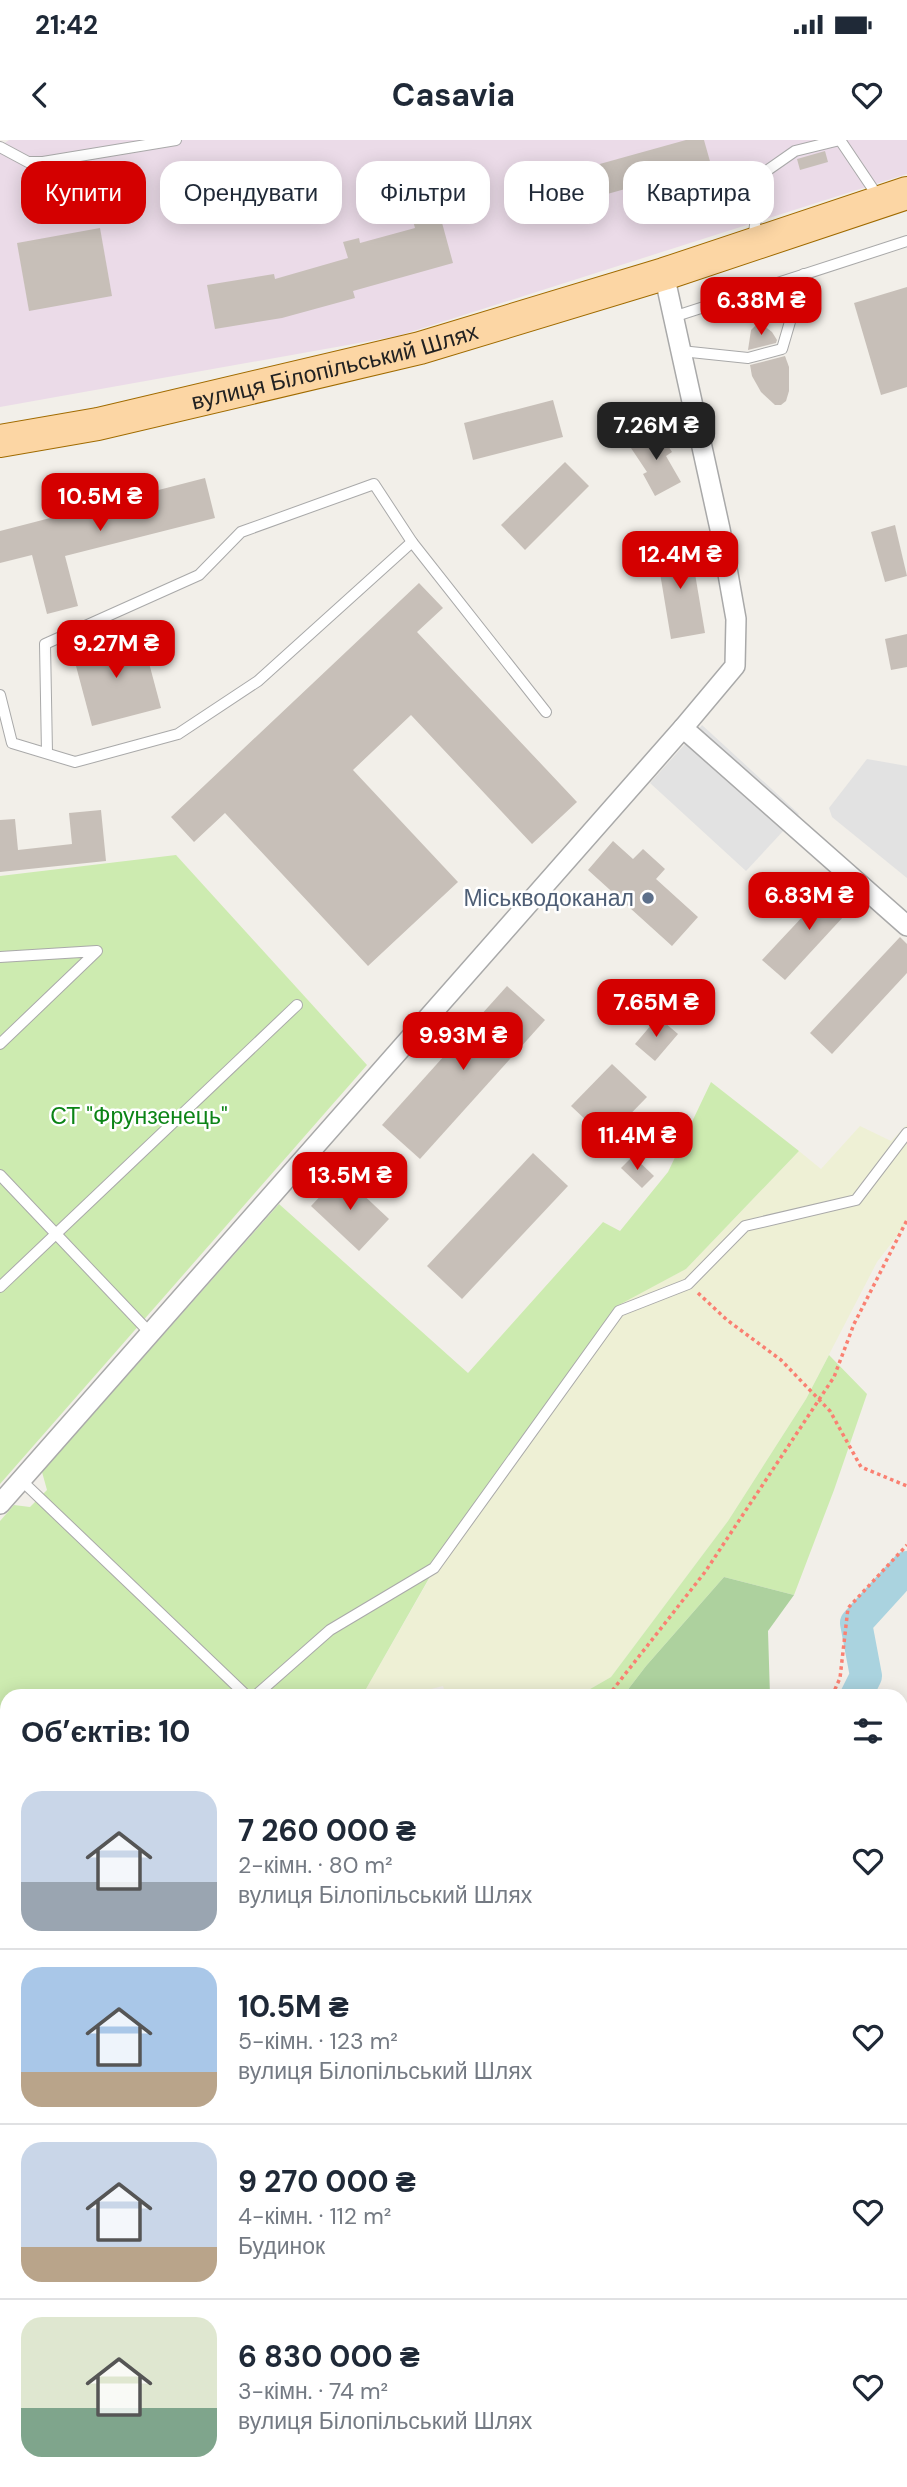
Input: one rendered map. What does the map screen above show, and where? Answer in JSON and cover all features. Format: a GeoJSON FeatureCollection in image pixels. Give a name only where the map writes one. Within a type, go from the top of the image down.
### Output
{"type":"FeatureCollection","features":[{"type":"Feature","properties":{"kind":"main road","name":"вулиця Білопільський Шлях"},"geometry":{"type":"LineString","coordinates":[[0,441],[98,424],[420,348],[664,274],[894,197]]}},
{"type":"Feature","properties":{"kind":"street"},"geometry":{"type":"LineString","coordinates":[[0,1504],[684,728],[735,666],[736,619],[720,529],[664,274]]}},
{"type":"Feature","properties":{"kind":"street"},"geometry":{"type":"LineString","coordinates":[[684,728],[907,926]]}},
{"type":"Feature","properties":{"kind":"lane"},"geometry":{"type":"LineString","coordinates":[[0,147],[28,162],[43,162],[176,140]]}},
{"type":"Feature","properties":{"kind":"lane"},"geometry":{"type":"LineString","coordinates":[[753,244],[762,174],[795,151],[840,141],[894,197]]}},
{"type":"Feature","properties":{"kind":"lane"},"geometry":{"type":"LineString","coordinates":[[673,317],[907,241]]}},
{"type":"Feature","properties":{"kind":"lane"},"geometry":{"type":"LineString","coordinates":[[681,351],[748,358],[782,349],[804,274]]}},
{"type":"Feature","properties":{"kind":"lane"},"geometry":{"type":"LineString","coordinates":[[47,753],[45,644],[199,575],[241,533],[374,484],[412,542],[546,712]]}},
{"type":"Feature","properties":{"kind":"lane"},"geometry":{"type":"LineString","coordinates":[[0,695],[12,743],[75,762],[178,734],[258,681],[412,542]]}},
{"type":"Feature","properties":{"kind":"lane"},"geometry":{"type":"LineString","coordinates":[[0,957],[97,951],[0,1044]]}},
{"type":"Feature","properties":{"kind":"lane"},"geometry":{"type":"LineString","coordinates":[[0,1287],[297,1005]]}},
{"type":"Feature","properties":{"kind":"lane"},"geometry":{"type":"LineString","coordinates":[[264,1689],[330,1630],[434,1568],[618,1311],[688,1284],[745,1226],[856,1200],[907,1133]]}},
{"type":"Feature","properties":{"kind":"lane"},"geometry":{"type":"LineString","coordinates":[[0,1175],[151,1335]]}},
{"type":"Feature","properties":{"kind":"lane"},"geometry":{"type":"LineString","coordinates":[[22,1481],[240,1689]]}},
{"type":"Feature","properties":{"kind":"path"},"geometry":{"type":"LineString","coordinates":[[613,1689],[705,1572],[834,1377],[854,1324],[907,1220]]}},
{"type":"Feature","properties":{"kind":"path"},"geometry":{"type":"LineString","coordinates":[[688,1284],[727,1320],[781,1360],[830,1411],[861,1467],[907,1486]]}},
{"type":"Feature","properties":{"kind":"path"},"geometry":{"type":"LineString","coordinates":[[835,1689],[840,1678],[848,1608],[907,1545]]}},
{"type":"Feature","properties":{"kind":"shaded area"},"geometry":{"type":"Polygon","coordinates":[[[9,140],[907,140],[907,174],[774,216],[774,161],[623,161],[623,224],[750,224],[398,336],[0,407],[0,146],[9,140]]]}},
{"type":"Feature","properties":{"kind":"shaded area"},"geometry":{"type":"Polygon","coordinates":[[[702,725],[799,814],[746,871],[650,783],[702,725]]]}},
{"type":"Feature","properties":{"kind":"shaded area"},"geometry":{"type":"Polygon","coordinates":[[[867,759],[907,766],[907,878],[832,817],[829,808],[867,759]]]}},
{"type":"Feature","properties":{"kind":"green space","name":"СТ \"Фрунзенець\""},"geometry":{"type":"Polygon","coordinates":[[[176,855],[367,1065],[0,1484],[0,876],[176,855]]]}},
{"type":"Feature","properties":{"kind":"green space"},"geometry":{"type":"Polygon","coordinates":[[[711,1082],[799,1151],[686,1269],[615,1307],[436,1566],[366,1689],[0,1689],[0,1521],[14,1505],[30,1507],[47,1490],[42,1472],[279,1204],[468,1373],[603,1222],[620,1231],[668,1172],[711,1082]]]}},
{"type":"Feature","properties":{"kind":"green space"},"geometry":{"type":"Polygon","coordinates":[[[907,1125],[907,1223],[877,1262],[806,1399],[728,1521],[611,1677],[590,1689],[444,1689],[443,1686],[431,1689],[366,1689],[436,1567],[615,1306],[686,1269],[799,1151],[821,1169],[860,1126],[891,1141],[907,1125]]]}},
{"type":"Feature","properties":{"kind":"green space"},"geometry":{"type":"Polygon","coordinates":[[[829,1355],[867,1394],[794,1595],[724,1577],[628,1689],[590,1689],[611,1677],[728,1521],[806,1399],[829,1355]]]}},
{"type":"Feature","properties":{"kind":"green space"},"geometry":{"type":"Polygon","coordinates":[[[724,1577],[794,1595],[768,1631],[770,1689],[628,1689],[724,1577]]]}},
{"type":"Feature","properties":{"kind":"building"},"geometry":{"type":"Polygon","coordinates":[[[686,140],[704,140],[710,161],[623,161],[623,190],[609,194],[609,161],[686,140]]]}},
{"type":"Feature","properties":{"kind":"building"},"geometry":{"type":"Polygon","coordinates":[[[825,151],[828,162],[800,170],[797,159],[825,151]]]}},
{"type":"Feature","properties":{"kind":"building"},"geometry":{"type":"Polygon","coordinates":[[[414,224],[442,224],[453,263],[353,291],[355,298],[282,318],[215,329],[207,285],[274,274],[275,279],[348,258],[343,242],[359,238],[360,243],[415,228],[414,224]]]}},
{"type":"Feature","properties":{"kind":"building"},"geometry":{"type":"Polygon","coordinates":[[[100,228],[112,296],[29,311],[17,243],[100,228]]]}},
{"type":"Feature","properties":{"kind":"building"},"geometry":{"type":"Polygon","coordinates":[[[907,287],[907,387],[881,395],[854,303],[907,287]]]}},
{"type":"Feature","properties":{"kind":"building"},"geometry":{"type":"Polygon","coordinates":[[[756,325],[763,325],[772,332],[776,343],[748,350],[751,330],[756,325]]]}},
{"type":"Feature","properties":{"kind":"building"},"geometry":{"type":"Polygon","coordinates":[[[785,356],[789,367],[789,391],[786,401],[775,405],[761,392],[752,376],[750,365],[785,356]]]}},
{"type":"Feature","properties":{"kind":"building"},"geometry":{"type":"Polygon","coordinates":[[[553,400],[563,437],[473,460],[464,423],[553,400]]]}},
{"type":"Feature","properties":{"kind":"building"},"geometry":{"type":"Polygon","coordinates":[[[657,428],[672,452],[666,456],[681,482],[655,496],[643,474],[647,472],[629,445],[657,428]]]}},
{"type":"Feature","properties":{"kind":"building"},"geometry":{"type":"Polygon","coordinates":[[[565,462],[589,486],[525,550],[501,525],[565,462]]]}},
{"type":"Feature","properties":{"kind":"building"},"geometry":{"type":"Polygon","coordinates":[[[205,478],[215,518],[65,556],[78,606],[47,614],[32,555],[0,563],[0,531],[205,478]]]}},
{"type":"Feature","properties":{"kind":"building"},"geometry":{"type":"Polygon","coordinates":[[[895,525],[907,576],[885,582],[871,532],[895,525]]]}},
{"type":"Feature","properties":{"kind":"building"},"geometry":{"type":"Polygon","coordinates":[[[690,544],[705,633],[671,639],[656,549],[690,544]]]}},
{"type":"Feature","properties":{"kind":"building"},"geometry":{"type":"Polygon","coordinates":[[[419,583],[443,608],[417,632],[577,802],[532,844],[411,715],[353,770],[458,882],[368,966],[225,813],[194,842],[171,817],[419,583]]]}},
{"type":"Feature","properties":{"kind":"building"},"geometry":{"type":"Polygon","coordinates":[[[141,633],[161,708],[92,726],[72,651],[141,633]]]}},
{"type":"Feature","properties":{"kind":"building"},"geometry":{"type":"Polygon","coordinates":[[[907,634],[907,667],[891,670],[885,639],[907,634]]]}},
{"type":"Feature","properties":{"kind":"building"},"geometry":{"type":"Polygon","coordinates":[[[101,810],[106,861],[0,872],[0,820],[15,819],[18,850],[72,844],[69,813],[101,810]]]}},
{"type":"Feature","properties":{"kind":"building","name":"Міськводоканал"},"geometry":{"type":"Polygon","coordinates":[[[613,841],[633,859],[643,849],[665,869],[656,879],[698,917],[672,946],[588,870],[613,841]]]}},
{"type":"Feature","properties":{"kind":"building"},"geometry":{"type":"Polygon","coordinates":[[[834,883],[856,903],[785,980],[762,960],[834,883]]]}},
{"type":"Feature","properties":{"kind":"building"},"geometry":{"type":"Polygon","coordinates":[[[900,937],[907,944],[907,973],[832,1054],[810,1033],[900,937]]]}},
{"type":"Feature","properties":{"kind":"building"},"geometry":{"type":"Polygon","coordinates":[[[507,986],[545,1020],[420,1159],[382,1125],[507,986]]]}},
{"type":"Feature","properties":{"kind":"building"},"geometry":{"type":"Polygon","coordinates":[[[658,1017],[678,1034],[655,1061],[635,1044],[658,1017]]]}},
{"type":"Feature","properties":{"kind":"building"},"geometry":{"type":"Polygon","coordinates":[[[612,1064],[647,1097],[606,1139],[571,1106],[612,1064]]]}},
{"type":"Feature","properties":{"kind":"building"},"geometry":{"type":"Polygon","coordinates":[[[533,1153],[568,1186],[462,1299],[427,1266],[533,1153]]]}},
{"type":"Feature","properties":{"kind":"building"},"geometry":{"type":"Polygon","coordinates":[[[633,1156],[654,1176],[642,1188],[621,1168],[633,1156]]]}},
{"type":"Feature","properties":{"kind":"building"},"geometry":{"type":"Polygon","coordinates":[[[341,1174],[389,1219],[359,1251],[311,1206],[341,1174]]]}},
{"type":"Feature","properties":{"kind":"waterway"},"geometry":{"type":"LineString","coordinates":[[860,1689],[866,1676],[856,1623],[907,1567]]}},
{"type":"Feature","properties":{"kind":"place","name":"Міськводоканал"},"geometry":{"type":"Point","coordinates":[648,898]}}]}
